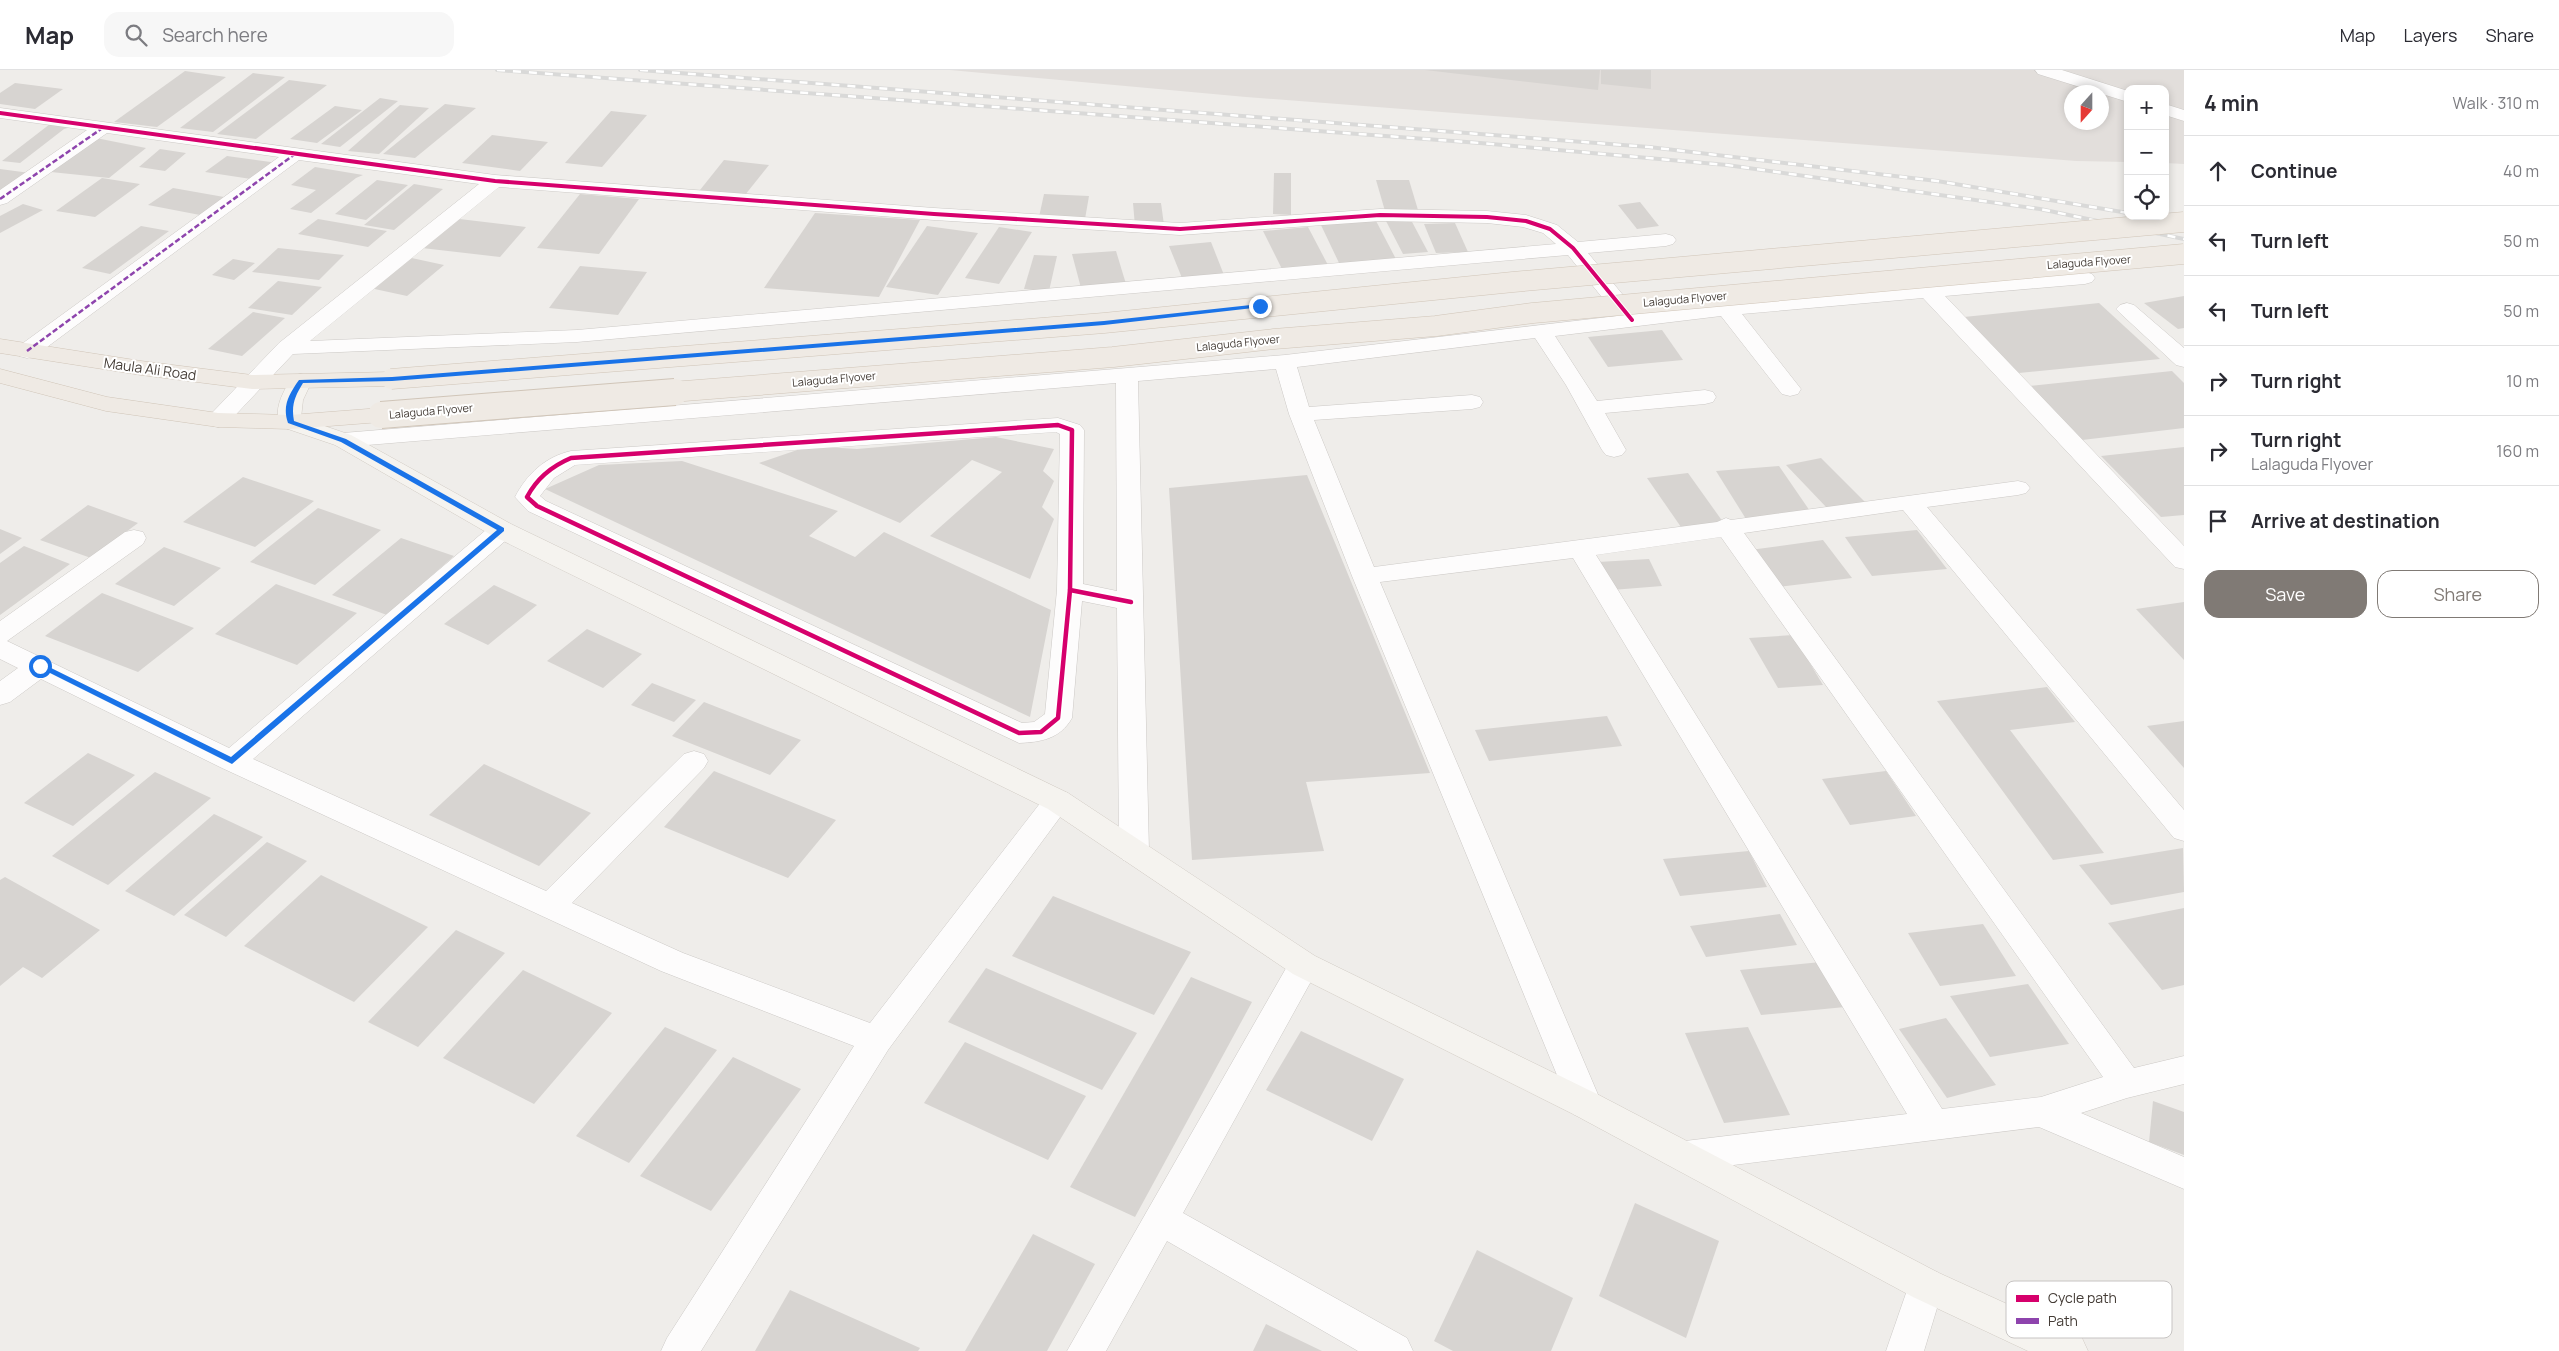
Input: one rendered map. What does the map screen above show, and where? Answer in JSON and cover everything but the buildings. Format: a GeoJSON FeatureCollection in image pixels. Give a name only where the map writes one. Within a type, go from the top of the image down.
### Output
{"type":"FeatureCollection","features":[{"type":"Feature","properties":{"kind":"main road"},"geometry":{"type":"LineString","coordinates":[[290,422],[291,396],[302,381],[392,379],[1104,323],[1513,282],[2184,222]]}},
{"type":"Feature","properties":{"kind":"main road","name":"Lalaguda Flyover"},"geometry":{"type":"LineString","coordinates":[[290,422],[1113,357],[1274,339],[1436,326],[1543,312],[2184,254]]}},
{"type":"Feature","properties":{"kind":"main road","name":"Maula Ali Road"},"geometry":{"type":"LineString","coordinates":[[0,346],[141,368],[252,382],[302,381]]}},
{"type":"Feature","properties":{"kind":"main road"},"geometry":{"type":"LineString","coordinates":[[106,404],[141,368]]}},
{"type":"Feature","properties":{"kind":"main road"},"geometry":{"type":"LineString","coordinates":[[0,376],[106,404],[218,420],[290,422],[343,440],[502,530],[1058,801],[1304,965],[1585,1104],[1926,1285],[2006,1322]]}},
{"type":"Feature","properties":{"kind":"main road"},"geometry":{"type":"LineString","coordinates":[[2041,1338],[2069,1351]]}},
{"type":"Feature","properties":{"kind":"street"},"geometry":{"type":"LineString","coordinates":[[2044,70],[2124,96]]}},
{"type":"Feature","properties":{"kind":"street"},"geometry":{"type":"LineString","coordinates":[[2169,110],[2184,116]]}},
{"type":"Feature","properties":{"kind":"street"},"geometry":{"type":"LineString","coordinates":[[0,113],[495,181],[972,217],[1180,229],[1380,215],[1487,217],[1526,221],[1550,229],[1573,248],[1632,320]]}},
{"type":"Feature","properties":{"kind":"street"},"geometry":{"type":"LineString","coordinates":[[0,200],[104,127]]}},
{"type":"Feature","properties":{"kind":"street"},"geometry":{"type":"LineString","coordinates":[[27,351],[296,153]]}},
{"type":"Feature","properties":{"kind":"street"},"geometry":{"type":"LineString","coordinates":[[218,420],[252,382],[287,348],[495,181]]}},
{"type":"Feature","properties":{"kind":"street"},"geometry":{"type":"LineString","coordinates":[[287,348],[577,336],[1666,240]]}},
{"type":"Feature","properties":{"kind":"street"},"geometry":{"type":"LineString","coordinates":[[343,440],[1127,377],[1285,362],[1727,309],[2084,278]]}},
{"type":"Feature","properties":{"kind":"street"},"geometry":{"type":"LineString","coordinates":[[1929,292],[2184,561]]}},
{"type":"Feature","properties":{"kind":"street"},"geometry":{"type":"LineString","coordinates":[[1727,309],[1790,389]]}},
{"type":"Feature","properties":{"kind":"street"},"geometry":{"type":"LineString","coordinates":[[2127,309],[2184,360]]}},
{"type":"Feature","properties":{"kind":"street"},"geometry":{"type":"LineString","coordinates":[[1542,331],[1614,450]]}},
{"type":"Feature","properties":{"kind":"street"},"geometry":{"type":"LineString","coordinates":[[1285,362],[1300,414],[1365,576],[1585,1104]]}},
{"type":"Feature","properties":{"kind":"street"},"geometry":{"type":"LineString","coordinates":[[1127,377],[1134,852]]}},
{"type":"Feature","properties":{"kind":"street"},"geometry":{"type":"LineString","coordinates":[[1590,408],[1705,397]]}},
{"type":"Feature","properties":{"kind":"street"},"geometry":{"type":"LineString","coordinates":[[1300,414],[1472,402]]}},
{"type":"Feature","properties":{"kind":"street"},"geometry":{"type":"LineString","coordinates":[[1058,425],[1072,430],[1070,590],[1058,718],[1041,732],[1019,732],[536,506],[528,497],[531,488],[543,476],[557,464],[571,458],[1058,425]]}},
{"type":"Feature","properties":{"kind":"street"},"geometry":{"type":"LineString","coordinates":[[1365,576],[1580,549],[1726,526],[2018,488]]}},
{"type":"Feature","properties":{"kind":"street"},"geometry":{"type":"LineString","coordinates":[[1909,502],[2184,830]]}},
{"type":"Feature","properties":{"kind":"street"},"geometry":{"type":"LineString","coordinates":[[1726,526],[2127,1084]]}},
{"type":"Feature","properties":{"kind":"street"},"geometry":{"type":"LineString","coordinates":[[232,761],[502,530]]}},
{"type":"Feature","properties":{"kind":"street"},"geometry":{"type":"LineString","coordinates":[[0,634],[134,538]]}},
{"type":"Feature","properties":{"kind":"street"},"geometry":{"type":"LineString","coordinates":[[1580,549],[1932,1124]]}},
{"type":"Feature","properties":{"kind":"street"},"geometry":{"type":"LineString","coordinates":[[1070,590],[1131,602]]}},
{"type":"Feature","properties":{"kind":"street"},"geometry":{"type":"LineString","coordinates":[[0,648],[232,761],[551,905],[672,962],[876,1040]]}},
{"type":"Feature","properties":{"kind":"street"},"geometry":{"type":"LineString","coordinates":[[0,695],[40,666]]}},
{"type":"Feature","properties":{"kind":"street"},"geometry":{"type":"LineString","coordinates":[[551,905],[694,761]]}},
{"type":"Feature","properties":{"kind":"street"},"geometry":{"type":"LineString","coordinates":[[680,1351],[876,1040],[1058,801]]}},
{"type":"Feature","properties":{"kind":"street"},"geometry":{"type":"LineString","coordinates":[[1086,1351],[1304,965]]}},
{"type":"Feature","properties":{"kind":"street"},"geometry":{"type":"LineString","coordinates":[[1685,1156],[2041,1112],[2127,1084],[2184,1070]]}},
{"type":"Feature","properties":{"kind":"street"},"geometry":{"type":"LineString","coordinates":[[2041,1112],[2184,1174]]}},
{"type":"Feature","properties":{"kind":"street"},"geometry":{"type":"LineString","coordinates":[[1161,1219],[1394,1351]]}},
{"type":"Feature","properties":{"kind":"street"},"geometry":{"type":"LineString","coordinates":[[1905,1351],[1926,1285]]}},
{"type":"Feature","properties":{"kind":"shaded area"},"geometry":{"type":"Polygon","coordinates":[[[950,70],[2184,70],[2184,164],[2169,163],[2169,85],[2124,85],[2124,162],[2076,161],[1246,97],[950,70]]]}},
{"type":"Feature","properties":{"kind":"railway"},"geometry":{"type":"LineString","coordinates":[[497,70],[1480,143],[1727,165],[2040,209],[2184,239]]}},
{"type":"Feature","properties":{"kind":"railway"},"geometry":{"type":"LineString","coordinates":[[640,70],[1649,147],[1937,181],[2124,212]]}},
{"type":"Feature","properties":{"kind":"railway"},"geometry":{"type":"LineString","coordinates":[[2164,220],[2184,224]]}},
{"type":"Feature","properties":{"kind":"marked path"},"geometry":{"type":"LineString","coordinates":[[0,199],[104,127]]}},
{"type":"Feature","properties":{"kind":"marked path"},"geometry":{"type":"LineString","coordinates":[[27,351],[295,154]]}},
{"type":"Feature","properties":{"kind":"cycle path"},"geometry":{"type":"LineString","coordinates":[[0,113],[495,181],[934,214],[1180,229],[1380,215],[1487,217],[1526,221],[1550,229],[1573,248],[1632,320]]}},
{"type":"Feature","properties":{"kind":"cycle path"},"geometry":{"type":"LineString","coordinates":[[1070,590],[1058,718],[1041,732],[1019,733],[537,506],[527,497],[530,490],[545,473],[571,458],[1058,425],[1072,430],[1070,590],[1131,602]]}},
{"type":"Feature","properties":{"kind":"route"},"geometry":{"type":"LineString","coordinates":[[40,666],[232,761],[502,530],[343,440],[290,422],[291,396],[302,381],[392,379],[1104,323],[1260,306]]}}]}
